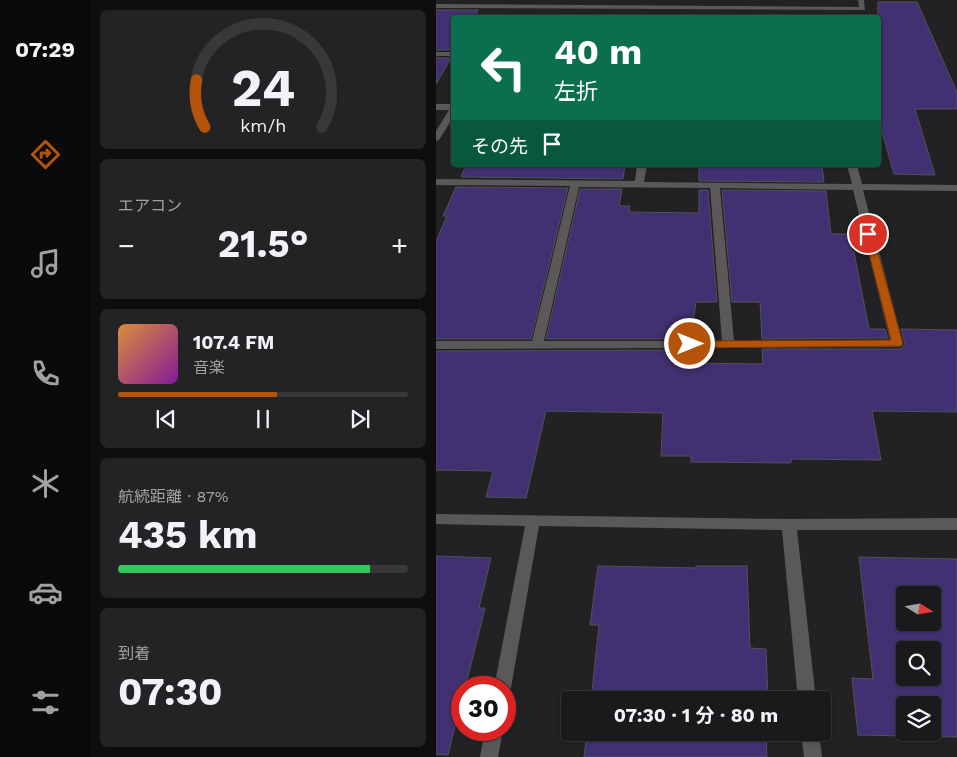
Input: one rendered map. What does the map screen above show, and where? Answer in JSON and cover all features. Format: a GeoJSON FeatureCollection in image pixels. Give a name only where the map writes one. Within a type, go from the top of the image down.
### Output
{"type":"FeatureCollection","features":[{"type":"Feature","properties":{"kind":"street"},"geometry":{"type":"LineString","coordinates":[[436,6],[504,4],[665,8],[863,9],[861,0]]}},
{"type":"Feature","properties":{"kind":"street"},"geometry":{"type":"LineString","coordinates":[[664,15],[665,8]]}},
{"type":"Feature","properties":{"kind":"street"},"geometry":{"type":"LineString","coordinates":[[436,54],[451,54]]}},
{"type":"Feature","properties":{"kind":"street"},"geometry":{"type":"LineString","coordinates":[[436,107],[451,107]]}},
{"type":"Feature","properties":{"kind":"street"},"geometry":{"type":"LineString","coordinates":[[436,138],[451,112]]}},
{"type":"Feature","properties":{"kind":"street"},"geometry":{"type":"LineString","coordinates":[[639,184],[642,167]]}},
{"type":"Feature","properties":{"kind":"street"},"geometry":{"type":"LineString","coordinates":[[436,345],[897,344],[852,167]]}},
{"type":"Feature","properties":{"kind":"street"},"geometry":{"type":"LineString","coordinates":[[436,182],[957,188]]}},
{"type":"Feature","properties":{"kind":"street"},"geometry":{"type":"LineString","coordinates":[[537,345],[575,184]]}},
{"type":"Feature","properties":{"kind":"street"},"geometry":{"type":"LineString","coordinates":[[715,185],[728,344]]}},
{"type":"Feature","properties":{"kind":"street"},"geometry":{"type":"LineString","coordinates":[[436,519],[790,525],[957,524]]}},
{"type":"Feature","properties":{"kind":"street"},"geometry":{"type":"LineString","coordinates":[[504,676],[533,520]]}},
{"type":"Feature","properties":{"kind":"street"},"geometry":{"type":"LineString","coordinates":[[790,525],[806,691]]}},
{"type":"Feature","properties":{"kind":"street"},"geometry":{"type":"LineString","coordinates":[[489,757],[492,741]]}},
{"type":"Feature","properties":{"kind":"street"},"geometry":{"type":"LineString","coordinates":[[811,741],[813,757]]}},
{"type":"Feature","properties":{"kind":"building"},"geometry":{"type":"Polygon","coordinates":[[[878,2],[917,2],[957,92],[957,109],[915,109],[935,175],[894,174],[881,128],[881,15],[878,15],[878,2]]]}},
{"type":"Feature","properties":{"kind":"building"},"geometry":{"type":"Polygon","coordinates":[[[436,10],[478,10],[476,15],[451,15],[451,50],[436,50],[436,10]]]}},
{"type":"Feature","properties":{"kind":"building"},"geometry":{"type":"Polygon","coordinates":[[[436,58],[451,58],[436,84],[436,58]]]}},
{"type":"Feature","properties":{"kind":"building"},"geometry":{"type":"Polygon","coordinates":[[[465,167],[625,167],[623,179],[461,177],[465,167]]]}},
{"type":"Feature","properties":{"kind":"building"},"geometry":{"type":"Polygon","coordinates":[[[699,167],[822,167],[824,182],[699,181],[699,167]]]}},
{"type":"Feature","properties":{"kind":"building"},"geometry":{"type":"Polygon","coordinates":[[[456,187],[568,188],[531,339],[436,339],[436,241],[447,216],[443,216],[456,187]]]}},
{"type":"Feature","properties":{"kind":"building"},"geometry":{"type":"Polygon","coordinates":[[[580,189],[622,189],[619,206],[630,206],[629,212],[699,213],[699,190],[708,190],[717,302],[696,302],[691,339],[546,339],[580,189]]]}},
{"type":"Feature","properties":{"kind":"building"},"geometry":{"type":"Polygon","coordinates":[[[722,190],[826,191],[831,234],[848,234],[852,252],[854,252],[869,329],[885,329],[888,338],[762,339],[760,302],[732,302],[722,190]]]}},
{"type":"Feature","properties":{"kind":"building"},"geometry":{"type":"Polygon","coordinates":[[[901,329],[957,330],[957,412],[872,411],[881,460],[791,459],[791,463],[691,462],[691,456],[661,456],[663,413],[546,411],[526,498],[486,497],[493,471],[436,470],[436,351],[690,350],[689,363],[763,364],[762,349],[901,349],[905,344],[901,329]]]}},
{"type":"Feature","properties":{"kind":"building"},"geometry":{"type":"Polygon","coordinates":[[[436,556],[491,558],[479,608],[485,608],[468,676],[451,676],[451,741],[448,755],[436,754],[436,556]]]}},
{"type":"Feature","properties":{"kind":"building"},"geometry":{"type":"Polygon","coordinates":[[[859,557],[957,559],[957,737],[941,737],[941,696],[896,696],[896,736],[858,735],[852,678],[873,679],[859,557]]]}},
{"type":"Feature","properties":{"kind":"building"},"geometry":{"type":"Polygon","coordinates":[[[598,566],[696,568],[696,566],[747,566],[750,648],[766,649],[768,691],[592,691],[599,625],[590,625],[598,566]]]}},
{"type":"Feature","properties":{"kind":"building"},"geometry":{"type":"Polygon","coordinates":[[[586,741],[766,741],[767,757],[584,757],[586,741]]]}},
{"type":"Feature","properties":{"kind":"route"},"geometry":{"type":"LineString","coordinates":[[690,344],[897,344],[868,234]]}}]}
